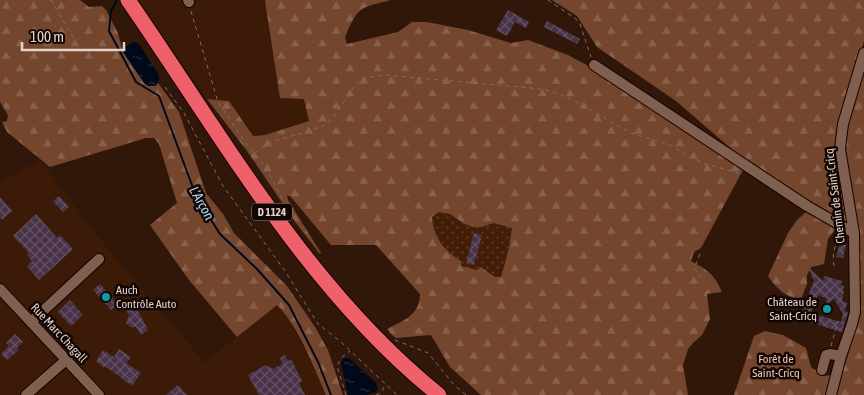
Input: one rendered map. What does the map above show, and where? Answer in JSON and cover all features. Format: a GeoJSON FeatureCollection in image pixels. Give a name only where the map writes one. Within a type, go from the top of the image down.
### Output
{"type":"FeatureCollection","features":[{"type":"Feature","properties":{"kind":"highway","name":"D 1124"},"geometry":{"type":"LineString","coordinates":[[131,3],[254,186],[296,244],[338,296],[412,374],[439,395]]}},
{"type":"Feature","properties":{"kind":"street","name":"Chemin de Saint-Cricq"},"geometry":{"type":"LineString","coordinates":[[831,395],[835,355],[852,324],[855,312],[850,231],[840,149],[843,124],[864,54]]}},
{"type":"Feature","properties":{"kind":"street"},"geometry":{"type":"LineString","coordinates":[[594,65],[757,174],[850,231]]}},
{"type":"Feature","properties":{"kind":"street"},"geometry":{"type":"LineString","coordinates":[[31,322],[99,259]]}},
{"type":"Feature","properties":{"kind":"street","name":"Rue Marc Chagall"},"geometry":{"type":"LineString","coordinates":[[0,289],[99,395]]}},
{"type":"Feature","properties":{"kind":"street"},"geometry":{"type":"LineString","coordinates":[[822,370],[826,356],[835,355]]}},
{"type":"Feature","properties":{"kind":"street"},"geometry":{"type":"LineString","coordinates":[[26,395],[66,360]]}},
{"type":"Feature","properties":{"kind":"path"},"geometry":{"type":"LineString","coordinates":[[51,0],[74,39]]}},
{"type":"Feature","properties":{"kind":"path"},"geometry":{"type":"LineString","coordinates":[[548,0],[566,11],[580,24],[594,65]]}},
{"type":"Feature","properties":{"kind":"path"},"geometry":{"type":"LineString","coordinates":[[188,1],[218,102],[249,148],[255,153],[279,194],[293,223]]}},
{"type":"Feature","properties":{"kind":"path"},"geometry":{"type":"LineString","coordinates":[[255,153],[271,142],[323,126],[333,118],[351,91],[363,78],[385,75],[542,89],[573,100],[631,133],[670,145],[706,164],[745,174]]}},
{"type":"Feature","properties":{"kind":"path"},"geometry":{"type":"LineString","coordinates":[[165,87],[184,113],[223,186],[286,270],[318,324],[397,395]]}},
{"type":"Feature","properties":{"kind":"path"},"geometry":{"type":"LineString","coordinates":[[834,266],[833,256],[836,243],[850,231]]}},
{"type":"Feature","properties":{"kind":"path"},"geometry":{"type":"LineString","coordinates":[[700,254],[694,269],[702,278]]}},
{"type":"Feature","properties":{"kind":"path"},"geometry":{"type":"LineString","coordinates":[[835,355],[838,321]]}},
{"type":"Feature","properties":{"kind":"path"},"geometry":{"type":"LineString","coordinates":[[394,340],[428,353],[455,386],[466,395]]}},
{"type":"Feature","properties":{"kind":"path"},"geometry":{"type":"LineString","coordinates":[[346,395],[337,366],[341,358],[350,351]]}},
{"type":"Feature","properties":{"kind":"path"},"geometry":{"type":"LineString","coordinates":[[376,395],[381,393],[385,384]]}},
{"type":"Feature","properties":{"kind":"shaded area"},"geometry":{"type":"Polygon","coordinates":[[[138,0],[266,0],[265,2],[304,98],[310,121],[265,135],[252,136],[229,101],[207,99],[138,0]]]}},
{"type":"Feature","properties":{"kind":"shaded area"},"geometry":{"type":"Polygon","coordinates":[[[40,160],[107,248],[205,363],[277,304],[284,312],[314,365],[326,395],[0,395],[0,182],[40,160]]]}},
{"type":"Feature","properties":{"kind":"shaded area"},"geometry":{"type":"Polygon","coordinates":[[[439,212],[450,214],[463,223],[482,227],[493,223],[512,228],[501,277],[495,277],[482,267],[477,271],[460,266],[461,261],[444,248],[437,237],[432,217],[439,212]]]}},
{"type":"Feature","properties":{"kind":"green space"},"geometry":{"type":"Polygon","coordinates":[[[0,0],[80,0],[89,7],[102,6],[106,10],[118,33],[123,52],[156,86],[158,83],[179,112],[206,193],[223,214],[234,233],[287,286],[315,327],[328,350],[343,395],[326,395],[292,323],[277,305],[237,337],[189,280],[150,225],[177,203],[159,144],[154,138],[146,138],[50,167],[7,132],[2,122],[7,121],[8,115],[0,102],[0,0]]]}},
{"type":"Feature","properties":{"kind":"green space"},"geometry":{"type":"Polygon","coordinates":[[[391,0],[366,7],[357,14],[345,37],[347,44],[398,32],[412,22],[427,22],[468,30],[511,43],[528,40],[568,55],[592,68],[744,168],[701,248],[694,252],[691,261],[710,273],[722,292],[707,294],[710,319],[702,335],[688,349],[683,365],[688,395],[481,395],[450,367],[431,335],[396,338],[391,334],[387,329],[414,312],[420,294],[376,245],[331,245],[291,197],[287,195],[288,200],[320,254],[296,223],[247,151],[207,99],[229,101],[253,136],[265,135],[309,121],[304,99],[280,98],[265,1],[391,0]],[[439,212],[432,217],[437,237],[444,248],[461,261],[461,266],[477,270],[481,267],[495,277],[501,277],[512,228],[493,223],[482,227],[472,227],[450,214],[439,212]]]}},
{"type":"Feature","properties":{"kind":"green space"},"geometry":{"type":"Polygon","coordinates":[[[552,0],[864,0],[864,41],[840,122],[849,235],[836,228],[828,239],[824,264],[811,267],[807,275],[807,284],[801,299],[791,297],[782,292],[768,276],[788,233],[797,220],[815,204],[735,152],[676,101],[597,47],[577,16],[552,0]]]}},
{"type":"Feature","properties":{"kind":"green space","name":"Forêt de Saint-Cricq"},"geometry":{"type":"Polygon","coordinates":[[[864,64],[864,395],[734,395],[754,336],[765,331],[783,335],[806,348],[811,367],[823,376],[842,374],[861,313],[859,237],[844,148],[846,124],[864,64]]]}},
{"type":"Feature","properties":{"kind":"water"},"geometry":{"type":"Polygon","coordinates":[[[134,42],[139,44],[159,75],[156,86],[148,86],[144,83],[123,52],[125,47],[134,42]]]}},
{"type":"Feature","properties":{"kind":"water"},"geometry":{"type":"Polygon","coordinates":[[[344,358],[349,358],[376,383],[378,389],[376,392],[367,395],[348,395],[341,363],[344,358]]]}},
{"type":"Feature","properties":{"kind":"building"},"geometry":{"type":"Polygon","coordinates":[[[508,10],[529,22],[526,28],[515,22],[507,36],[496,30],[508,10]]]}},
{"type":"Feature","properties":{"kind":"building"},"geometry":{"type":"Polygon","coordinates":[[[547,21],[580,39],[577,44],[544,27],[547,21]]]}},
{"type":"Feature","properties":{"kind":"building"},"geometry":{"type":"Polygon","coordinates":[[[59,196],[69,207],[63,212],[53,201],[59,196]]]}},
{"type":"Feature","properties":{"kind":"building"},"geometry":{"type":"Polygon","coordinates":[[[0,197],[12,211],[2,220],[0,217],[0,197]]]}},
{"type":"Feature","properties":{"kind":"building"},"geometry":{"type":"Polygon","coordinates":[[[36,214],[57,238],[60,235],[73,249],[39,280],[27,266],[32,261],[27,255],[29,253],[13,236],[36,214]]]}},
{"type":"Feature","properties":{"kind":"building"},"geometry":{"type":"Polygon","coordinates":[[[474,233],[482,235],[474,265],[466,263],[474,233]]]}},
{"type":"Feature","properties":{"kind":"building"},"geometry":{"type":"Polygon","coordinates":[[[840,243],[846,245],[843,258],[836,257],[840,243]]]}},
{"type":"Feature","properties":{"kind":"building"},"geometry":{"type":"Polygon","coordinates":[[[808,267],[823,281],[824,276],[842,281],[841,285],[844,286],[844,291],[842,301],[847,303],[845,311],[848,312],[842,332],[799,319],[814,281],[808,267]],[[818,295],[811,313],[841,322],[843,314],[834,299],[827,304],[826,298],[818,295]]]}},
{"type":"Feature","properties":{"kind":"building","name":"Auch Contrôle Auto"},"geometry":{"type":"Polygon","coordinates":[[[100,284],[118,304],[111,310],[93,290],[100,284]]]}},
{"type":"Feature","properties":{"kind":"building"},"geometry":{"type":"Polygon","coordinates":[[[70,300],[83,315],[71,326],[58,312],[70,300]]]}},
{"type":"Feature","properties":{"kind":"building"},"geometry":{"type":"Polygon","coordinates":[[[134,303],[148,330],[141,335],[136,327],[130,327],[126,323],[129,315],[125,308],[134,303]]]}},
{"type":"Feature","properties":{"kind":"building"},"geometry":{"type":"Polygon","coordinates":[[[15,334],[23,342],[17,348],[19,350],[7,360],[1,354],[9,346],[6,343],[15,334]]]}},
{"type":"Feature","properties":{"kind":"building"},"geometry":{"type":"Polygon","coordinates":[[[119,349],[131,357],[126,363],[141,373],[132,386],[96,361],[103,350],[114,357],[119,349]]]}},
{"type":"Feature","properties":{"kind":"building"},"geometry":{"type":"Polygon","coordinates":[[[285,355],[288,361],[291,360],[302,381],[299,383],[305,395],[259,395],[248,375],[266,365],[272,369],[283,364],[280,358],[285,355]]]}},
{"type":"Feature","properties":{"kind":"building"},"geometry":{"type":"Polygon","coordinates":[[[178,385],[187,395],[166,395],[173,389],[178,385]]]}},
{"type":"Feature","properties":{"kind":"waterway","name":"L'Arçon"},"geometry":{"type":"LineString","coordinates":[[117,0],[111,11],[109,31],[136,82],[159,96],[196,196],[220,234],[257,269],[289,305],[318,362],[331,395]]}},
{"type":"Feature","properties":{"kind":"place","name":"Auch Contrôle Auto"},"geometry":{"type":"Point","coordinates":[106,297]}},
{"type":"Feature","properties":{"kind":"place","name":"Château de Saint-Cricq"},"geometry":{"type":"Point","coordinates":[827,309]}}]}
